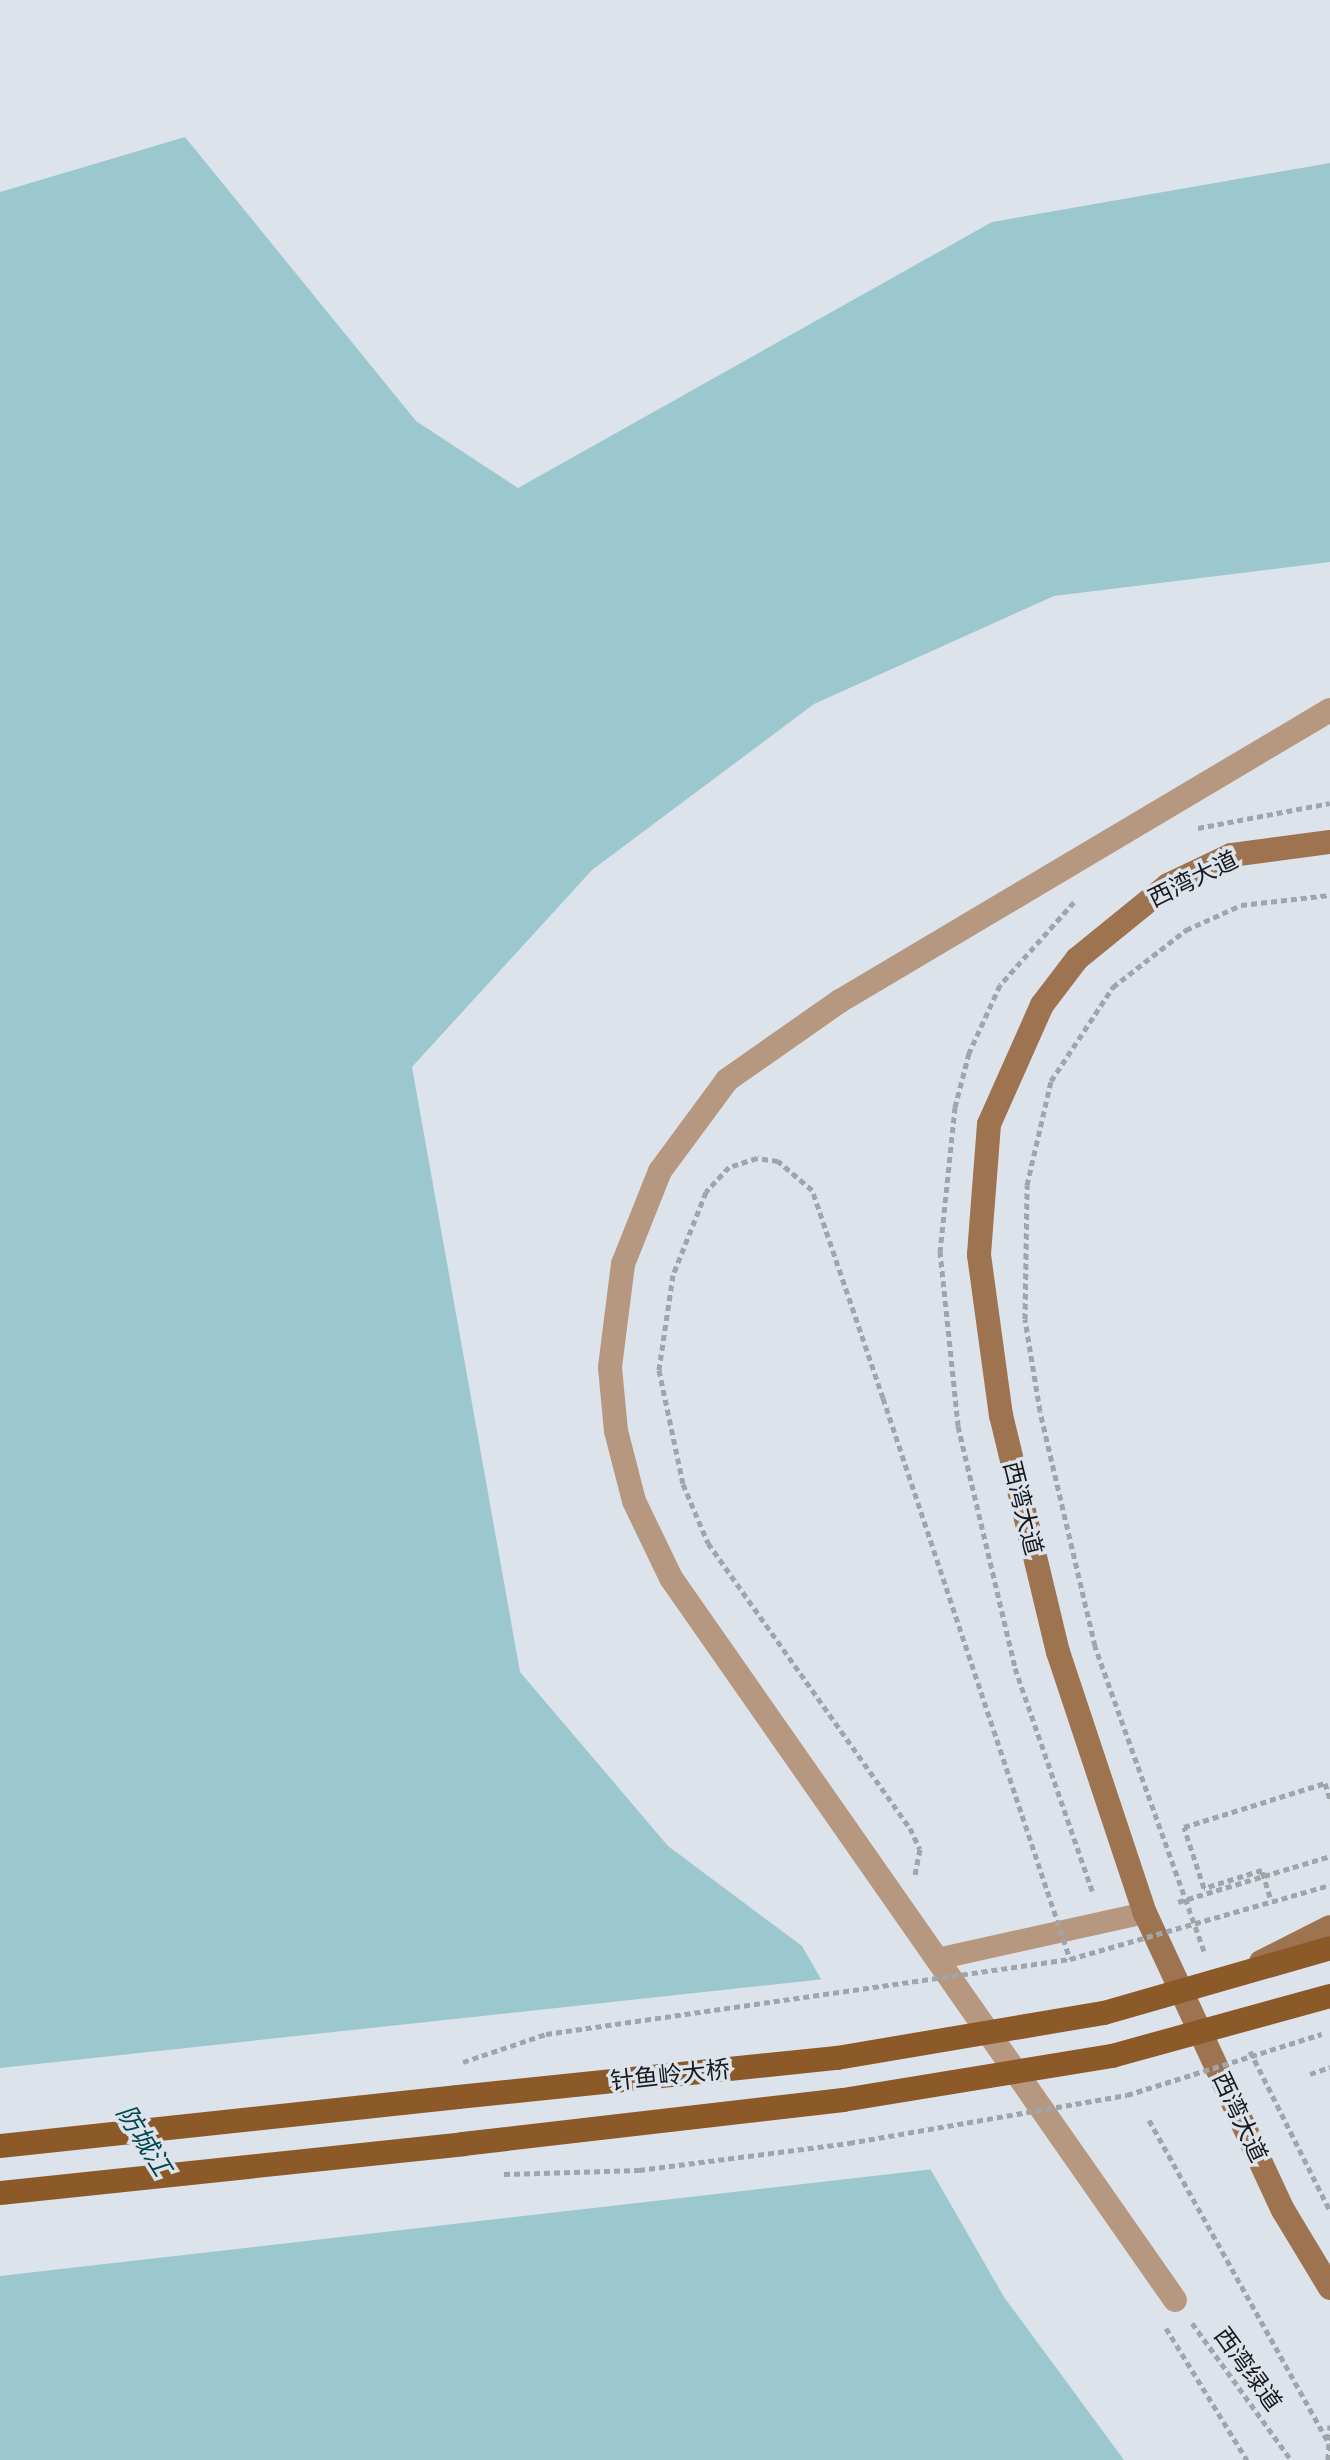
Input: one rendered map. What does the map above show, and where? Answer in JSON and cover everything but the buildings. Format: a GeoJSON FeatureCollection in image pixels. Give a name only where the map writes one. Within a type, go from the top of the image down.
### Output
{"type":"FeatureCollection","features":[{"type":"Feature","properties":{"kind":"main road","name":"西湾大道"},"geometry":{"type":"LineString","coordinates":[[1322,844],[1231,855],[1115,921],[1042,1005],[989,1124],[979,1255],[989,1354],[1058,1652],[1145,1913],[1283,2210],[1330,2288]]}},
{"type":"Feature","properties":{"kind":"main road"},"geometry":{"type":"LineString","coordinates":[[1205,1989],[1330,1927]]}},
{"type":"Feature","properties":{"kind":"main road","name":"针鱼岭大桥"},"geometry":{"type":"LineString","coordinates":[[0,2146],[837,2058],[1205,1989],[1330,1948]]}},
{"type":"Feature","properties":{"kind":"main road","name":"针鱼岭大桥"},"geometry":{"type":"LineString","coordinates":[[0,2193],[843,2100],[1112,2056],[1330,1996]]}},
{"type":"Feature","properties":{"kind":"street"},"geometry":{"type":"LineString","coordinates":[[1175,2300],[671,1578],[634,1501],[616,1431],[610,1367],[623,1264],[660,1171],[727,1080],[840,1001],[1330,710]]}},
{"type":"Feature","properties":{"kind":"lane"},"geometry":{"type":"LineString","coordinates":[[937,1959],[1145,1913]]}},
{"type":"Feature","properties":{"kind":"path"},"geometry":{"type":"LineString","coordinates":[[1194,830],[1330,803]]}},
{"type":"Feature","properties":{"kind":"path"},"geometry":{"type":"LineString","coordinates":[[1085,891],[1043,929],[1000,985],[969,1053],[955,1107],[940,1251],[958,1426],[1015,1668],[1103,1922]]}},
{"type":"Feature","properties":{"kind":"path"},"geometry":{"type":"LineString","coordinates":[[1207,1958],[1180,1902],[1095,1646],[1040,1411],[1023,1252],[1036,1126],[1051,1081],[1085,1023],[1153,952],[1241,905],[1330,895]]}},
{"type":"Feature","properties":{"kind":"path"},"geometry":{"type":"LineString","coordinates":[[896,1902],[916,1873],[920,1849],[708,1543],[668,1425],[659,1370],[673,1275],[706,1192],[729,1167],[757,1158],[778,1161],[812,1190],[1070,1959]]}},
{"type":"Feature","properties":{"kind":"path"},"geometry":{"type":"LineString","coordinates":[[1270,1897],[1262,1870],[1204,1888],[1184,1827],[1325,1783],[1330,1799]]}},
{"type":"Feature","properties":{"kind":"path"},"geometry":{"type":"LineString","coordinates":[[1145,1913],[1330,1856]]}},
{"type":"Feature","properties":{"kind":"path"},"geometry":{"type":"LineString","coordinates":[[455,2065],[546,2034],[1070,1959],[1330,1885]]}},
{"type":"Feature","properties":{"kind":"path"},"geometry":{"type":"LineString","coordinates":[[1247,2043],[1330,2211]]}},
{"type":"Feature","properties":{"kind":"path"},"geometry":{"type":"LineString","coordinates":[[1310,2074],[1330,2067]]}},
{"type":"Feature","properties":{"kind":"path"},"geometry":{"type":"LineString","coordinates":[[1149,2120],[1329,2444]]}},
{"type":"Feature","properties":{"kind":"path","name":"西湾绿道"},"geometry":{"type":"LineString","coordinates":[[1175,2300],[1291,2460]]}},
{"type":"Feature","properties":{"kind":"path"},"geometry":{"type":"LineString","coordinates":[[1164,2325],[1247,2460]]}},
{"type":"Feature","properties":{"kind":"path"},"geometry":{"type":"LineString","coordinates":[[1328,2460],[1330,2425]]}},
{"type":"Feature","properties":{"kind":"water","name":"防城江"},"geometry":{"type":"Polygon","coordinates":[[[185,137],[416,421],[518,488],[992,222],[1330,163],[1330,562],[1054,596],[814,704],[592,870],[412,1067],[520,1672],[668,1846],[802,1946],[1004,2297],[1124,2460],[0,2460],[0,192],[185,137]]]}},
{"type":"Feature","properties":{"kind":"pier"},"geometry":{"type":"Polygon","coordinates":[[[825,1979],[934,2169],[0,2276],[0,2068],[825,1979]]]}}]}
